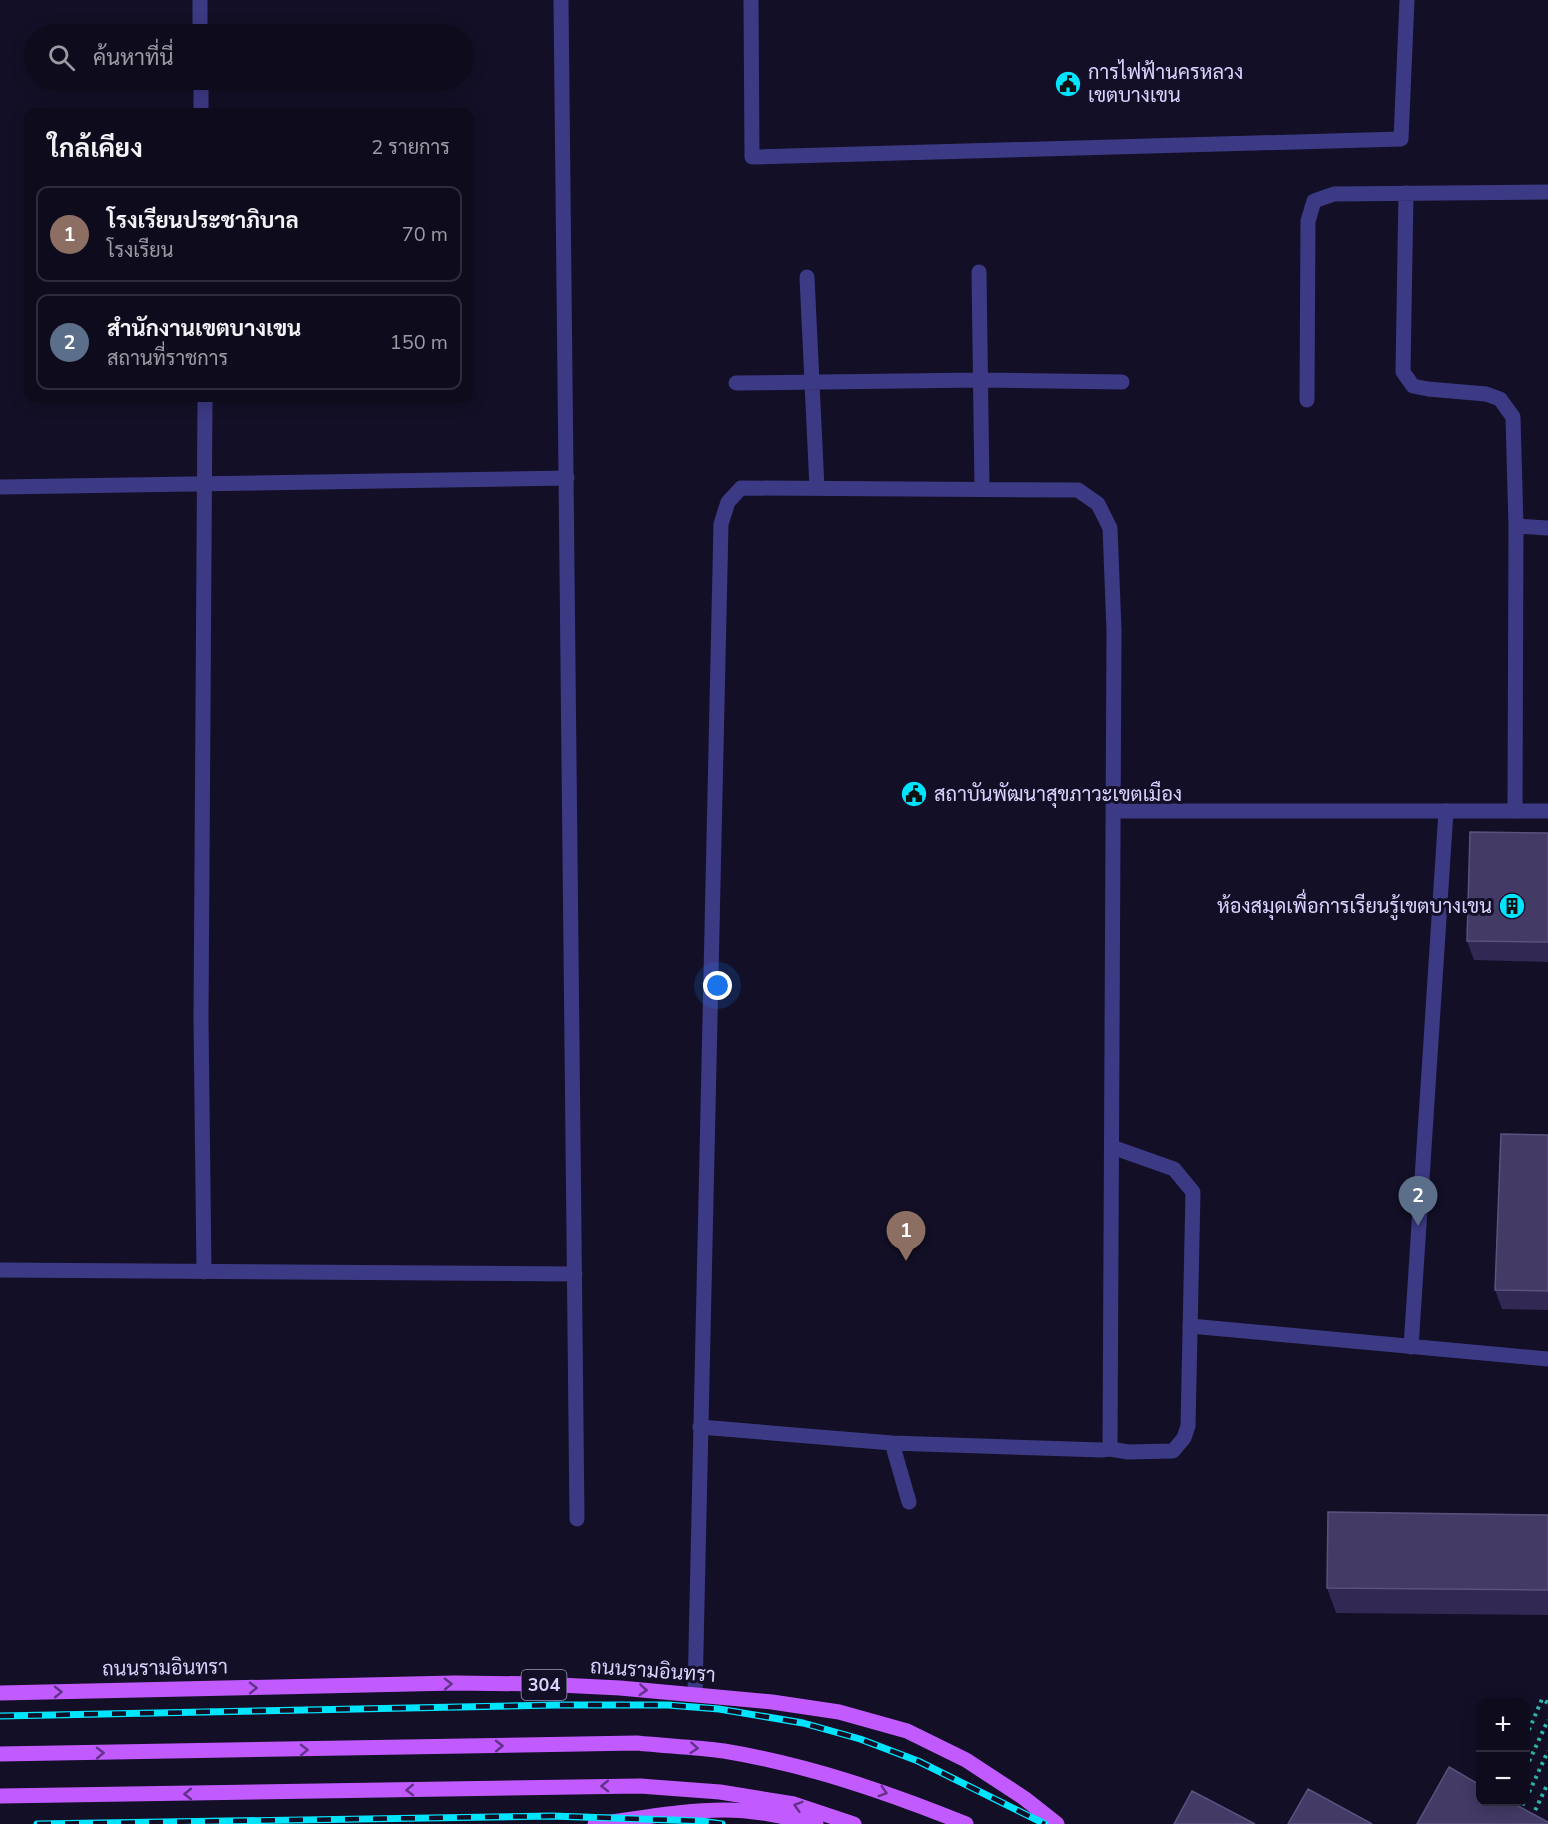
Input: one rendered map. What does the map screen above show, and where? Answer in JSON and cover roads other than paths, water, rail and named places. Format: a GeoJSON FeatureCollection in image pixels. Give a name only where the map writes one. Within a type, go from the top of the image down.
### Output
{"type":"FeatureCollection","features":[{"type":"Feature","properties":{"kind":"main road","name":"ถนนรามอินทรา"},"geometry":{"type":"LineString","coordinates":[[0,1693],[455,1683],[551,1685],[695,1694],[839,1712],[907,1731],[966,1760],[1024,1798],[1057,1824]]}},
{"type":"Feature","properties":{"kind":"main road"},"geometry":{"type":"LineString","coordinates":[[0,1754],[637,1743],[723,1751],[816,1771],[898,1796],[966,1824]]}},
{"type":"Feature","properties":{"kind":"main road"},"geometry":{"type":"LineString","coordinates":[[0,1796],[247,1794],[640,1786],[720,1792],[794,1804],[854,1824]]}},
{"type":"Feature","properties":{"kind":"main road"},"geometry":{"type":"LineString","coordinates":[[595,1824],[675,1813],[725,1810],[772,1814],[816,1824]]}},
{"type":"Feature","properties":{"kind":"street"},"geometry":{"type":"LineString","coordinates":[[200,0],[200,24]]}},
{"type":"Feature","properties":{"kind":"street"},"geometry":{"type":"LineString","coordinates":[[561,0],[578,1519]]}},
{"type":"Feature","properties":{"kind":"street"},"geometry":{"type":"LineString","coordinates":[[751,0],[752,157],[1401,139],[1407,0]]}},
{"type":"Feature","properties":{"kind":"street"},"geometry":{"type":"LineString","coordinates":[[201,90],[201,108]]}},
{"type":"Feature","properties":{"kind":"street"},"geometry":{"type":"LineString","coordinates":[[1307,400],[1308,221],[1314,201],[1334,194],[1548,192]]}},
{"type":"Feature","properties":{"kind":"street"},"geometry":{"type":"LineString","coordinates":[[1406,193],[1403,372],[1413,386],[1486,394],[1500,399],[1513,417],[1516,526],[1515,811]]}},
{"type":"Feature","properties":{"kind":"street"},"geometry":{"type":"LineString","coordinates":[[979,272],[982,489]]}},
{"type":"Feature","properties":{"kind":"street"},"geometry":{"type":"LineString","coordinates":[[807,277],[817,488]]}},
{"type":"Feature","properties":{"kind":"street"},"geometry":{"type":"LineString","coordinates":[[736,382],[1122,381]]}},
{"type":"Feature","properties":{"kind":"street"},"geometry":{"type":"LineString","coordinates":[[204,1272],[201,1019],[205,402]]}},
{"type":"Feature","properties":{"kind":"street"},"geometry":{"type":"LineString","coordinates":[[0,487],[567,478]]}},
{"type":"Feature","properties":{"kind":"street"},"geometry":{"type":"LineString","coordinates":[[695,1694],[721,524],[728,502],[741,488],[1078,490],[1098,504],[1110,528],[1114,630],[1110,1449]]}},
{"type":"Feature","properties":{"kind":"street"},"geometry":{"type":"LineString","coordinates":[[1516,526],[1548,528]]}},
{"type":"Feature","properties":{"kind":"street"},"geometry":{"type":"LineString","coordinates":[[1412,1347],[1446,811]]}},
{"type":"Feature","properties":{"kind":"street"},"geometry":{"type":"LineString","coordinates":[[1113,812],[1548,811]]}},
{"type":"Feature","properties":{"kind":"street"},"geometry":{"type":"LineString","coordinates":[[700,1428],[892,1443],[1110,1449],[1128,1452],[1173,1451],[1184,1438],[1188,1426],[1193,1192],[1174,1169],[1112,1147]]}},
{"type":"Feature","properties":{"kind":"street"},"geometry":{"type":"LineString","coordinates":[[0,1270],[575,1274]]}},
{"type":"Feature","properties":{"kind":"street"},"geometry":{"type":"LineString","coordinates":[[1190,1326],[1548,1359]]}},
{"type":"Feature","properties":{"kind":"street"},"geometry":{"type":"LineString","coordinates":[[892,1443],[909,1502]]}},
{"type":"Feature","properties":{"kind":"railway"},"geometry":{"type":"LineString","coordinates":[[0,1716],[556,1705],[668,1705],[719,1709],[803,1723],[860,1739],[918,1761],[1045,1824]]}},
{"type":"Feature","properties":{"kind":"railway"},"geometry":{"type":"LineString","coordinates":[[37,1824],[552,1816],[701,1821],[722,1824]]}},
{"type":"Feature","properties":{"kind":"place","name":"การไฟฟ้านครหลวง เขตบางเขน"},"geometry":{"type":"Point","coordinates":[1068,84]}},
{"type":"Feature","properties":{"kind":"place","name":"สถาบันพัฒนาสุขภาวะเขตเมือง"},"geometry":{"type":"Point","coordinates":[914,794]}},
{"type":"Feature","properties":{"kind":"place","name":"ห้องสมุดเพื่อการเรียนรู้เขตบางเขน"},"geometry":{"type":"Point","coordinates":[1512,906]}},
{"type":"Feature","properties":{"kind":"place","name":"สำนักงานเขตบางเขน"},"geometry":{"type":"Point","coordinates":[1418,1226]}},
{"type":"Feature","properties":{"kind":"place","name":"โรงเรียนประชาภิบาล"},"geometry":{"type":"Point","coordinates":[906,1261]}}]}
